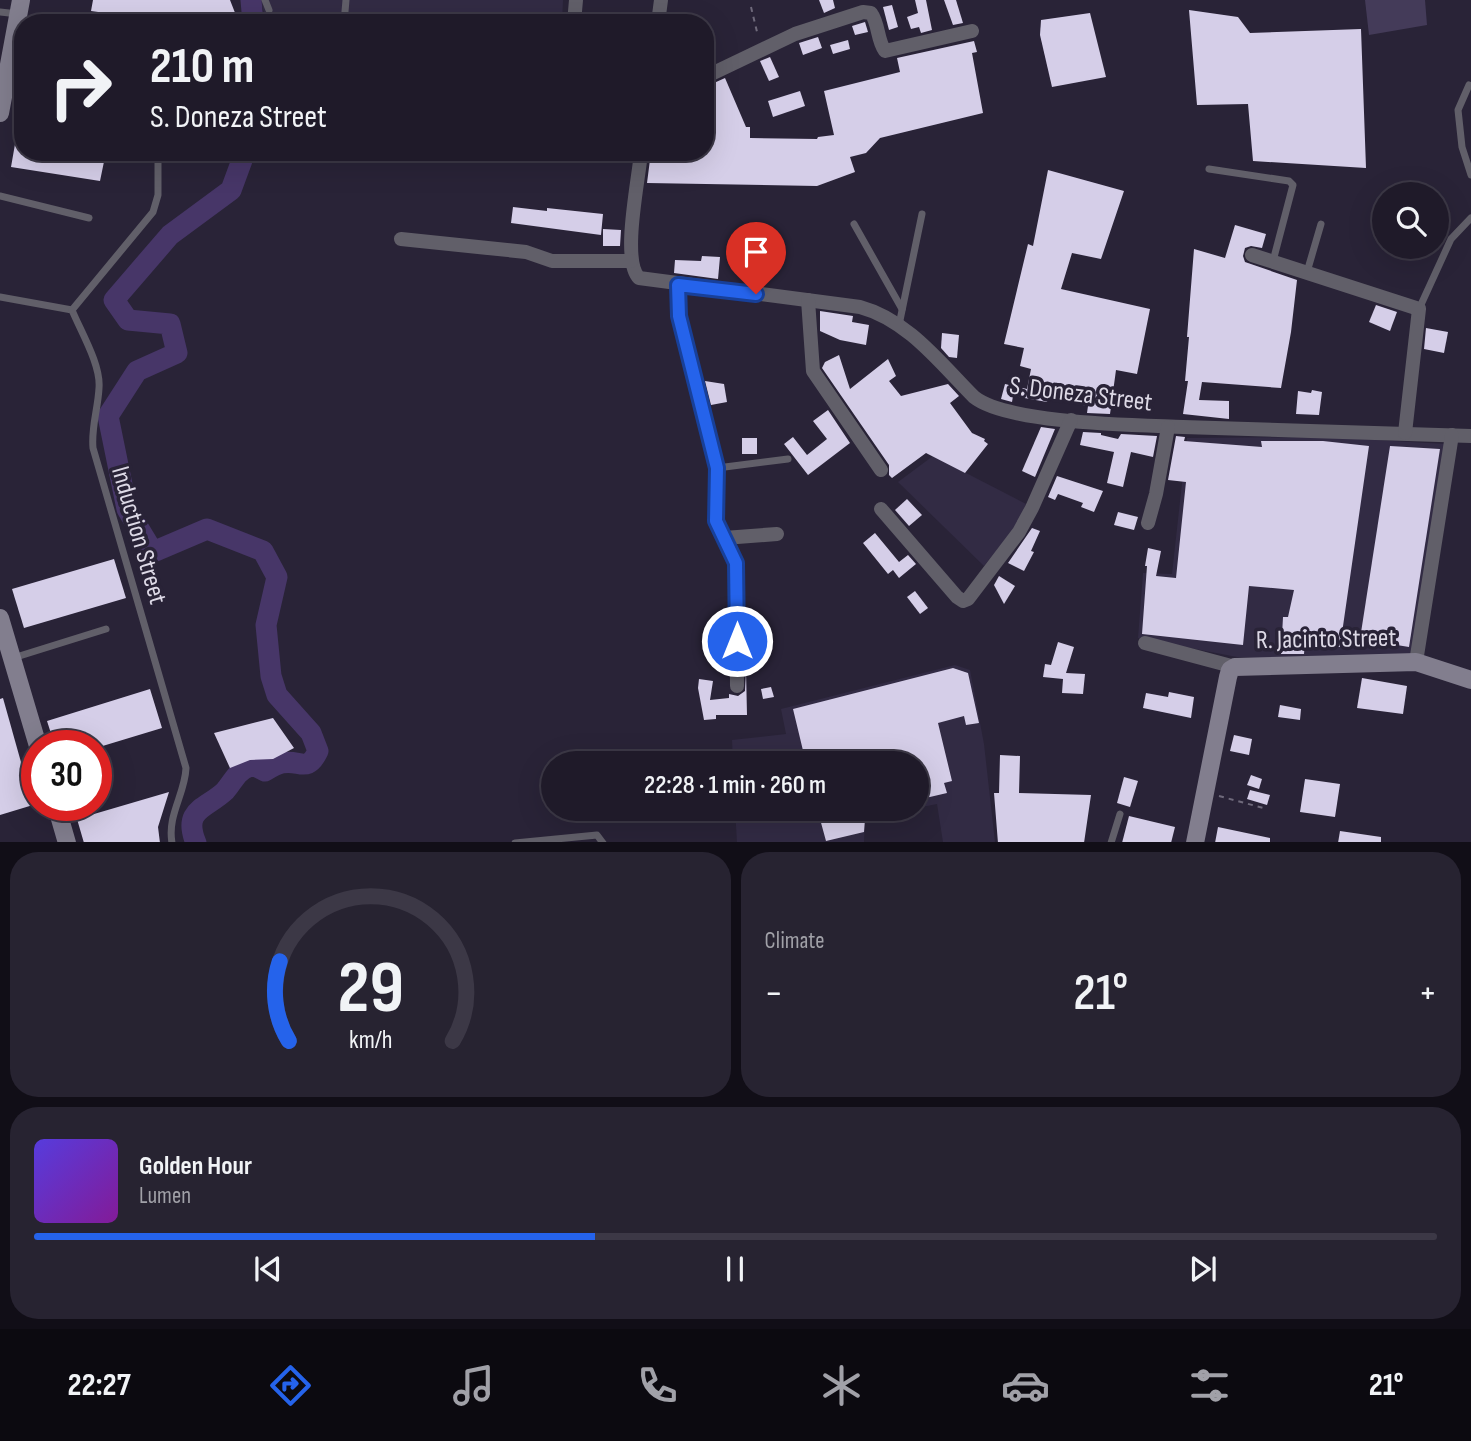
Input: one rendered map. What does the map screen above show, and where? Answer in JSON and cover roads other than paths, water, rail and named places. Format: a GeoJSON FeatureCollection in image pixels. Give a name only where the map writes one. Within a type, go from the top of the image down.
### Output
{"type":"FeatureCollection","features":[{"type":"Feature","properties":{"kind":"street"},"geometry":{"type":"LineString","coordinates":[[714,73],[795,34],[863,12],[871,13],[877,21],[885,51],[972,31]]}},
{"type":"Feature","properties":{"kind":"street"},"geometry":{"type":"LineString","coordinates":[[0,113],[14,46]]}},
{"type":"Feature","properties":{"kind":"street"},"geometry":{"type":"LineString","coordinates":[[401,239],[526,252],[552,261],[631,261],[640,161]]}},
{"type":"Feature","properties":{"kind":"street"},"geometry":{"type":"LineString","coordinates":[[1252,255],[1419,310],[1405,433]]}},
{"type":"Feature","properties":{"kind":"street","name":"S. Doneza Street"},"geometry":{"type":"LineString","coordinates":[[631,261],[634,273],[639,278],[808,300],[876,312],[899,325],[974,397],[986,405],[1003,410],[1070,420],[1168,427],[1471,436]]}},
{"type":"Feature","properties":{"kind":"street"},"geometry":{"type":"LineString","coordinates":[[678,285],[679,316],[717,468],[716,521],[736,563],[737,686]]}},
{"type":"Feature","properties":{"kind":"street"},"geometry":{"type":"LineString","coordinates":[[808,300],[813,371],[881,470]]}},
{"type":"Feature","properties":{"kind":"street"},"geometry":{"type":"LineString","coordinates":[[881,509],[957,597],[963,601],[968,599],[1019,532],[1070,420]]}},
{"type":"Feature","properties":{"kind":"street"},"geometry":{"type":"LineString","coordinates":[[1148,523],[1168,427]]}},
{"type":"Feature","properties":{"kind":"street"},"geometry":{"type":"LineString","coordinates":[[1416,662],[1452,435]]}},
{"type":"Feature","properties":{"kind":"street"},"geometry":{"type":"LineString","coordinates":[[724,538],[777,534]]}},
{"type":"Feature","properties":{"kind":"street"},"geometry":{"type":"LineString","coordinates":[[0,618],[33,730]]}},
{"type":"Feature","properties":{"kind":"street"},"geometry":{"type":"LineString","coordinates":[[1145,643],[1235,667]]}},
{"type":"Feature","properties":{"kind":"street","name":"R. Jacinto Street"},"geometry":{"type":"LineString","coordinates":[[1195,842],[1228,677],[1230,670],[1235,667],[1416,662],[1471,680]]}},
{"type":"Feature","properties":{"kind":"street"},"geometry":{"type":"LineString","coordinates":[[61,821],[67,842]]}},
{"type":"Feature","properties":{"kind":"lane"},"geometry":{"type":"LineString","coordinates":[[265,0],[270,10]]}},
{"type":"Feature","properties":{"kind":"lane"},"geometry":{"type":"LineString","coordinates":[[1469,85],[1458,110],[1462,147],[1471,175]]}},
{"type":"Feature","properties":{"kind":"lane"},"geometry":{"type":"LineString","coordinates":[[0,297],[72,310],[153,212],[158,195],[158,161]]}},
{"type":"Feature","properties":{"kind":"lane"},"geometry":{"type":"LineString","coordinates":[[1209,169],[1289,181],[1293,185],[1273,261]]}},
{"type":"Feature","properties":{"kind":"lane"},"geometry":{"type":"LineString","coordinates":[[0,196],[89,218]]}},
{"type":"Feature","properties":{"kind":"lane"},"geometry":{"type":"LineString","coordinates":[[899,325],[922,214]]}},
{"type":"Feature","properties":{"kind":"lane"},"geometry":{"type":"LineString","coordinates":[[1419,310],[1451,239],[1471,218]]}},
{"type":"Feature","properties":{"kind":"lane"},"geometry":{"type":"LineString","coordinates":[[854,224],[902,309]]}},
{"type":"Feature","properties":{"kind":"lane"},"geometry":{"type":"LineString","coordinates":[[1307,272],[1321,224]]}},
{"type":"Feature","properties":{"kind":"lane","name":"Induction Street"},"geometry":{"type":"LineString","coordinates":[[72,310],[99,375],[91,432],[93,448],[186,768],[186,778],[170,824],[172,842]]}},
{"type":"Feature","properties":{"kind":"lane"},"geometry":{"type":"LineString","coordinates":[[717,468],[788,459]]}},
{"type":"Feature","properties":{"kind":"lane"},"geometry":{"type":"LineString","coordinates":[[12,659],[106,629]]}},
{"type":"Feature","properties":{"kind":"lane"},"geometry":{"type":"LineString","coordinates":[[1111,842],[1120,814]]}},
{"type":"Feature","properties":{"kind":"lane"},"geometry":{"type":"LineString","coordinates":[[515,842],[597,835],[603,842]]}},
{"type":"Feature","properties":{"kind":"waterway"},"geometry":{"type":"LineString","coordinates":[[251,0],[252,14]]}},
{"type":"Feature","properties":{"kind":"waterway"},"geometry":{"type":"LineString","coordinates":[[196,842],[192,832],[194,816],[225,791],[243,770],[253,765],[265,771],[282,763],[307,764],[318,751],[311,733],[277,695],[271,676],[266,625],[277,577],[263,551],[207,529],[153,552],[127,509],[108,416],[137,371],[177,353],[170,324],[128,320],[114,300],[170,235],[231,190],[242,161]]}}]}
